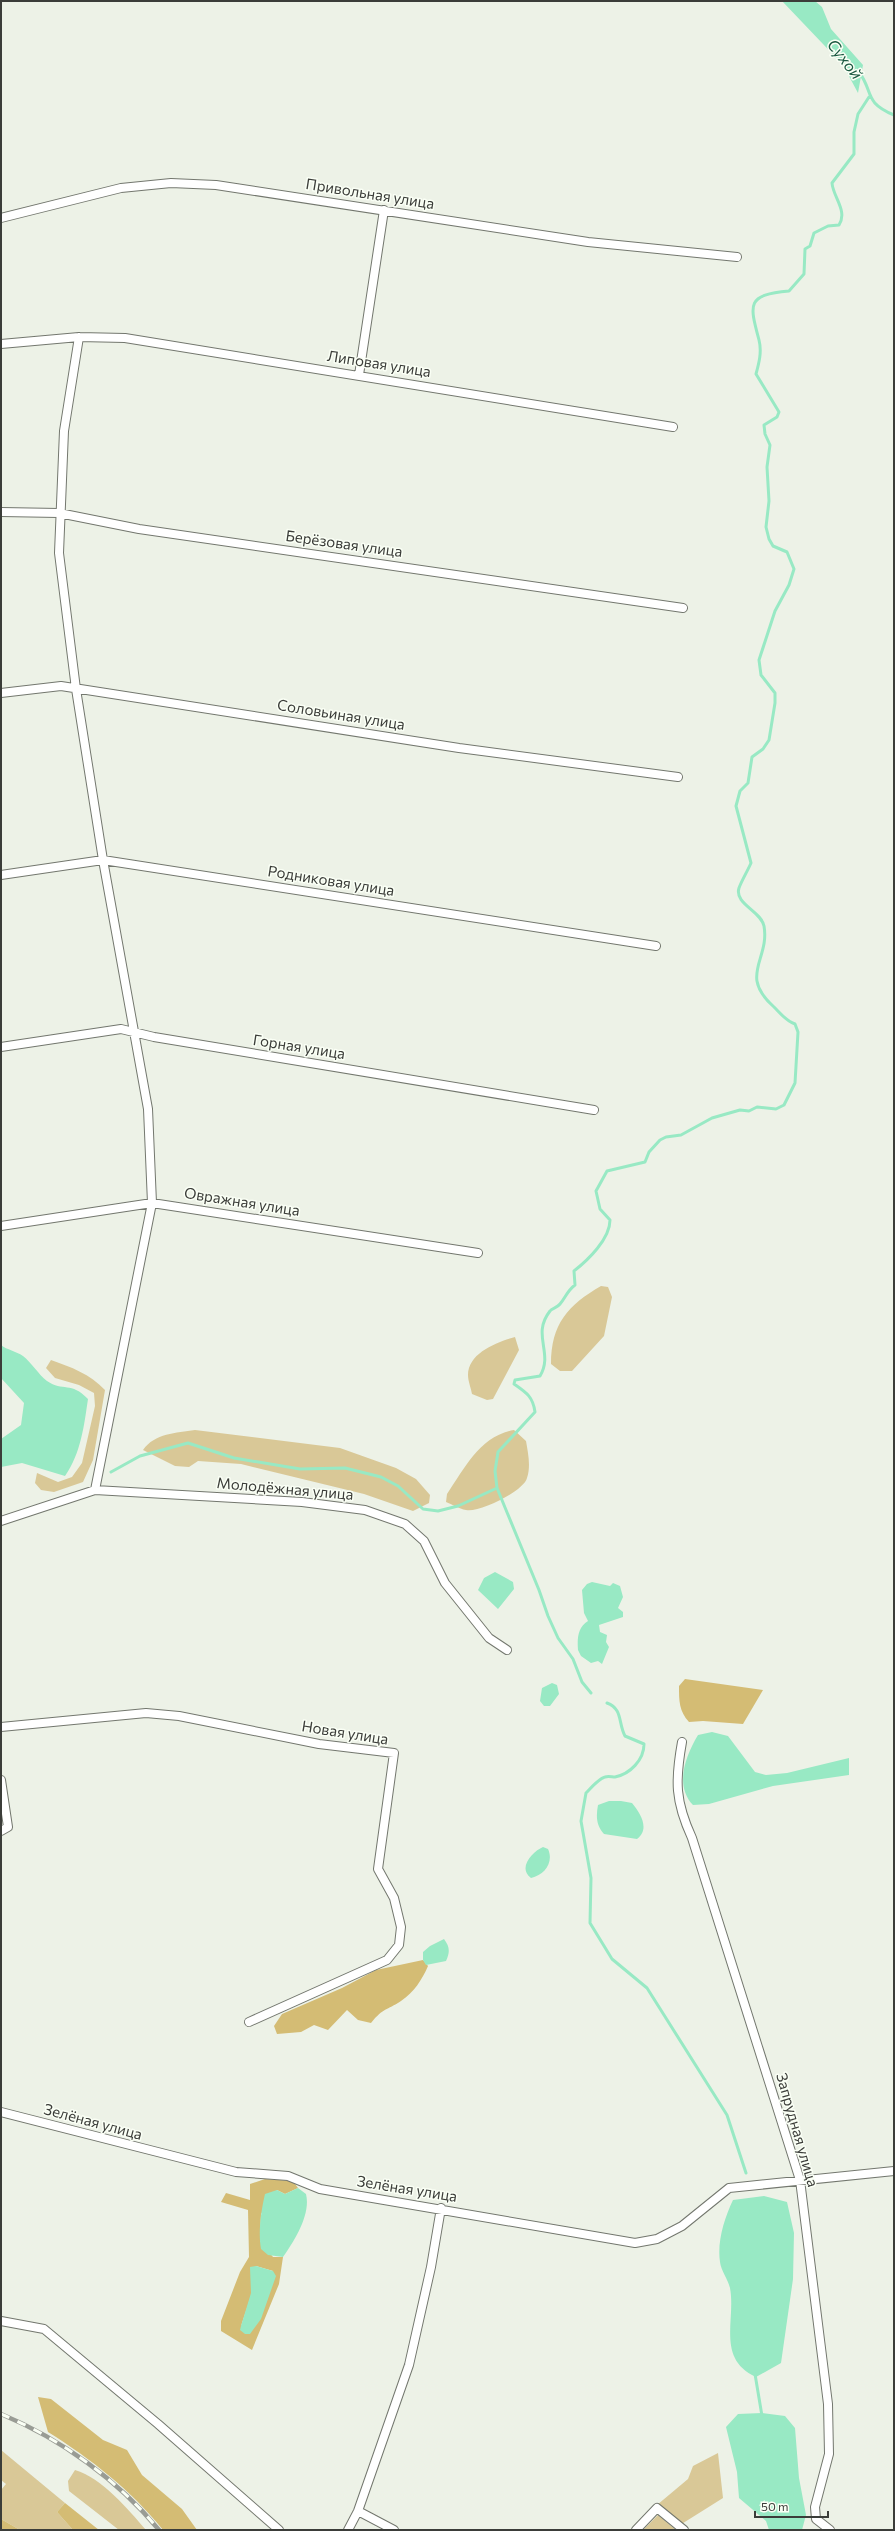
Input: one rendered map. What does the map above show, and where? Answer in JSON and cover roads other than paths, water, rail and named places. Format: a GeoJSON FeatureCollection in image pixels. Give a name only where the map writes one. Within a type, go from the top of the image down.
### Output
{"type":"FeatureCollection","features":[{"type":"Feature","properties":{"kind":"street","name":"Привольная улица"},"geometry":{"type":"LineString","coordinates":[[1,218],[121,188],[172,183],[216,185],[588,242],[737,258]]}},
{"type":"Feature","properties":{"kind":"street"},"geometry":{"type":"LineString","coordinates":[[359,375],[384,210]]}},
{"type":"Feature","properties":{"kind":"street"},"geometry":{"type":"LineString","coordinates":[[79,337],[64,431],[59,513],[59,553],[76,689],[102,860],[135,1032],[148,1109],[152,1202],[95,1490]]}},
{"type":"Feature","properties":{"kind":"street","name":"Липовая улица"},"geometry":{"type":"LineString","coordinates":[[1,344],[79,337],[125,338],[673,427]]}},
{"type":"Feature","properties":{"kind":"street","name":"Берёзовая улица"},"geometry":{"type":"LineString","coordinates":[[1,512],[59,513],[139,528],[683,608]]}},
{"type":"Feature","properties":{"kind":"street","name":"Соловьиная улица"},"geometry":{"type":"LineString","coordinates":[[1,693],[47,686],[76,689],[459,748],[678,777]]}},
{"type":"Feature","properties":{"kind":"street","name":"Родниковая улица"},"geometry":{"type":"LineString","coordinates":[[1,874],[102,860],[656,946]]}},
{"type":"Feature","properties":{"kind":"street","name":"Горная улица"},"geometry":{"type":"LineString","coordinates":[[1,1047],[120,1029],[154,1037],[594,1110]]}},
{"type":"Feature","properties":{"kind":"street","name":"Овражная улица"},"geometry":{"type":"LineString","coordinates":[[1,1226],[152,1202],[478,1253]]}},
{"type":"Feature","properties":{"kind":"street","name":"Молодёжная улица"},"geometry":{"type":"LineString","coordinates":[[1,1521],[95,1490],[302,1502],[366,1510],[406,1524],[424,1541],[445,1582],[489,1638],[507,1650]]}},
{"type":"Feature","properties":{"kind":"street","name":"Новая улица"},"geometry":{"type":"LineString","coordinates":[[1,1727],[146,1713],[180,1716],[319,1744],[394,1753],[378,1869],[394,1898],[401,1927],[399,1945],[387,1960],[249,2022]]}},
{"type":"Feature","properties":{"kind":"street","name":"Запрудная улица"},"geometry":{"type":"LineString","coordinates":[[682,1742],[677,1782],[680,1812],[692,1838],[800,2180],[828,2404],[829,2454],[815,2507],[816,2519],[830,2530]]}},
{"type":"Feature","properties":{"kind":"street"},"geometry":{"type":"LineString","coordinates":[[1,1780],[8,1827],[1,1831]]}},
{"type":"Feature","properties":{"kind":"street","name":"Зелёная улица"},"geometry":{"type":"LineString","coordinates":[[1,2112],[236,2172],[288,2176],[320,2189],[441,2208],[635,2243],[657,2239],[682,2226],[729,2188],[894,2171]]}},
{"type":"Feature","properties":{"kind":"street"},"geometry":{"type":"LineString","coordinates":[[348,2530],[358,2511],[409,2365],[431,2267],[441,2208]]}},
{"type":"Feature","properties":{"kind":"street"},"geometry":{"type":"LineString","coordinates":[[1,2321],[44,2329],[158,2424],[279,2530]]}},
{"type":"Feature","properties":{"kind":"street"},"geometry":{"type":"LineString","coordinates":[[636,2530],[657,2508],[684,2530]]}},
{"type":"Feature","properties":{"kind":"street"},"geometry":{"type":"LineString","coordinates":[[358,2511],[394,2530]]}},
{"type":"Feature","properties":{"kind":"water"},"geometry":{"type":"Polygon","coordinates":[[[782,1],[815,1],[822,7],[831,29],[863,65],[858,93],[843,65],[782,1]]]}},
{"type":"Feature","properties":{"kind":"water"},"geometry":{"type":"Polygon","coordinates":[[[1,1345],[23,1356],[47,1381],[58,1386],[77,1390],[88,1399],[78,1449],[75,1458],[65,1476],[22,1463],[1,1467],[1,1439],[21,1425],[24,1403],[1,1378],[1,1345]]]}},
{"type":"Feature","properties":{"kind":"water"},"geometry":{"type":"Polygon","coordinates":[[[495,1572],[513,1582],[514,1589],[498,1609],[478,1590],[484,1578],[495,1572]]]}},
{"type":"Feature","properties":{"kind":"water"},"geometry":{"type":"Polygon","coordinates":[[[592,1582],[610,1586],[613,1583],[620,1586],[623,1597],[618,1608],[623,1612],[623,1617],[599,1625],[600,1632],[607,1635],[606,1642],[609,1647],[602,1664],[598,1661],[591,1663],[581,1656],[578,1650],[580,1630],[588,1621],[584,1613],[582,1590],[587,1584],[592,1582]]]}},
{"type":"Feature","properties":{"kind":"water"},"geometry":{"type":"Polygon","coordinates":[[[552,1683],[557,1685],[559,1694],[550,1706],[544,1706],[540,1701],[542,1688],[552,1683]]]}},
{"type":"Feature","properties":{"kind":"water"},"geometry":{"type":"Polygon","coordinates":[[[712,1732],[728,1736],[755,1772],[766,1775],[787,1773],[849,1758],[849,1775],[773,1786],[709,1804],[693,1805],[687,1797],[684,1788],[683,1779],[686,1761],[698,1735],[712,1732]]]}},
{"type":"Feature","properties":{"kind":"water"},"geometry":{"type":"Polygon","coordinates":[[[609,1801],[632,1803],[635,1807],[643,1821],[644,1826],[641,1835],[637,1839],[604,1834],[601,1831],[597,1820],[598,1805],[609,1801]]]}},
{"type":"Feature","properties":{"kind":"water"},"geometry":{"type":"Polygon","coordinates":[[[543,1847],[548,1849],[550,1854],[549,1863],[544,1871],[531,1878],[527,1874],[526,1865],[531,1856],[543,1847]]]}},
{"type":"Feature","properties":{"kind":"water"},"geometry":{"type":"Polygon","coordinates":[[[444,1939],[449,1950],[446,1961],[426,1965],[423,1960],[423,1952],[430,1946],[444,1939]]]}},
{"type":"Feature","properties":{"kind":"water"},"geometry":{"type":"Polygon","coordinates":[[[298,2188],[306,2194],[307,2202],[301,2227],[283,2257],[268,2255],[261,2249],[260,2236],[261,2214],[265,2194],[277,2190],[285,2194],[298,2188]]]}},
{"type":"Feature","properties":{"kind":"water"},"geometry":{"type":"Polygon","coordinates":[[[764,2196],[787,2202],[794,2233],[793,2279],[781,2363],[756,2377],[744,2369],[736,2360],[732,2349],[730,2338],[730,2288],[723,2272],[719,2254],[720,2239],[724,2223],[733,2200],[764,2196]]]}},
{"type":"Feature","properties":{"kind":"water"},"geometry":{"type":"Polygon","coordinates":[[[256,2266],[273,2271],[276,2276],[261,2319],[250,2334],[245,2334],[240,2330],[251,2293],[250,2267],[256,2266]]]}},
{"type":"Feature","properties":{"kind":"water"},"geometry":{"type":"Polygon","coordinates":[[[762,2413],[785,2416],[795,2428],[799,2478],[806,2515],[802,2530],[769,2530],[766,2521],[739,2498],[737,2472],[726,2427],[738,2414],[762,2413]]]}},
{"type":"Feature","properties":{"kind":"waterway","name":"Сухой"},"geometry":{"type":"LineString","coordinates":[[859,72],[864,79],[873,101],[878,106],[894,115]]}},
{"type":"Feature","properties":{"kind":"waterway"},"geometry":{"type":"LineString","coordinates":[[591,1693],[582,1682],[573,1659],[558,1638],[497,1488],[495,1471],[498,1452],[535,1412],[531,1399],[514,1384],[515,1380],[540,1376],[544,1368],[545,1360],[542,1336],[542,1328],[545,1320],[550,1311],[559,1305],[575,1285],[574,1271],[592,1255],[602,1242],[609,1227],[610,1220],[600,1209],[596,1191],[607,1171],[645,1162],[649,1152],[660,1140],[666,1137],[681,1135],[712,1118],[740,1110],[749,1111],[757,1107],[776,1109],[784,1105],[795,1083],[798,1032],[795,1024],[781,1015],[763,996],[758,986],[758,967],[765,938],[764,926],[758,916],[740,899],[739,894],[740,885],[751,863],[736,806],[740,791],[748,783],[752,757],[763,749],[769,740],[775,703],[775,693],[761,675],[759,660],[775,611],[789,585],[794,569],[787,552],[773,546],[769,539],[766,527],[769,501],[767,467],[770,445],[765,434],[764,425],[777,417],[779,412],[756,374],[760,349],[753,309],[754,303],[765,295],[789,291],[804,274],[805,249],[810,246],[814,233],[828,226],[839,225],[842,214],[832,183],[854,154],[854,132],[858,114],[869,97]]}},
{"type":"Feature","properties":{"kind":"waterway"},"geometry":{"type":"LineString","coordinates":[[111,1472],[140,1456],[188,1443],[234,1458],[300,1469],[345,1468],[381,1477],[398,1486],[423,1509],[438,1511],[458,1506],[497,1488]]}},
{"type":"Feature","properties":{"kind":"waterway"},"geometry":{"type":"LineString","coordinates":[[607,1703],[616,1709],[625,1736],[644,1744],[639,1761],[631,1769],[626,1773],[615,1777],[602,1778],[586,1793],[581,1821],[591,1878],[590,1923],[612,1959],[647,1988],[727,2115],[746,2173]]}},
{"type":"Feature","properties":{"kind":"waterway"},"geometry":{"type":"LineString","coordinates":[[755,2374],[762,2416]]}},
{"type":"Feature","properties":{"kind":"railway"},"geometry":{"type":"LineString","coordinates":[[1,2414],[45,2436],[87,2463],[125,2494],[159,2530]]}}]}
